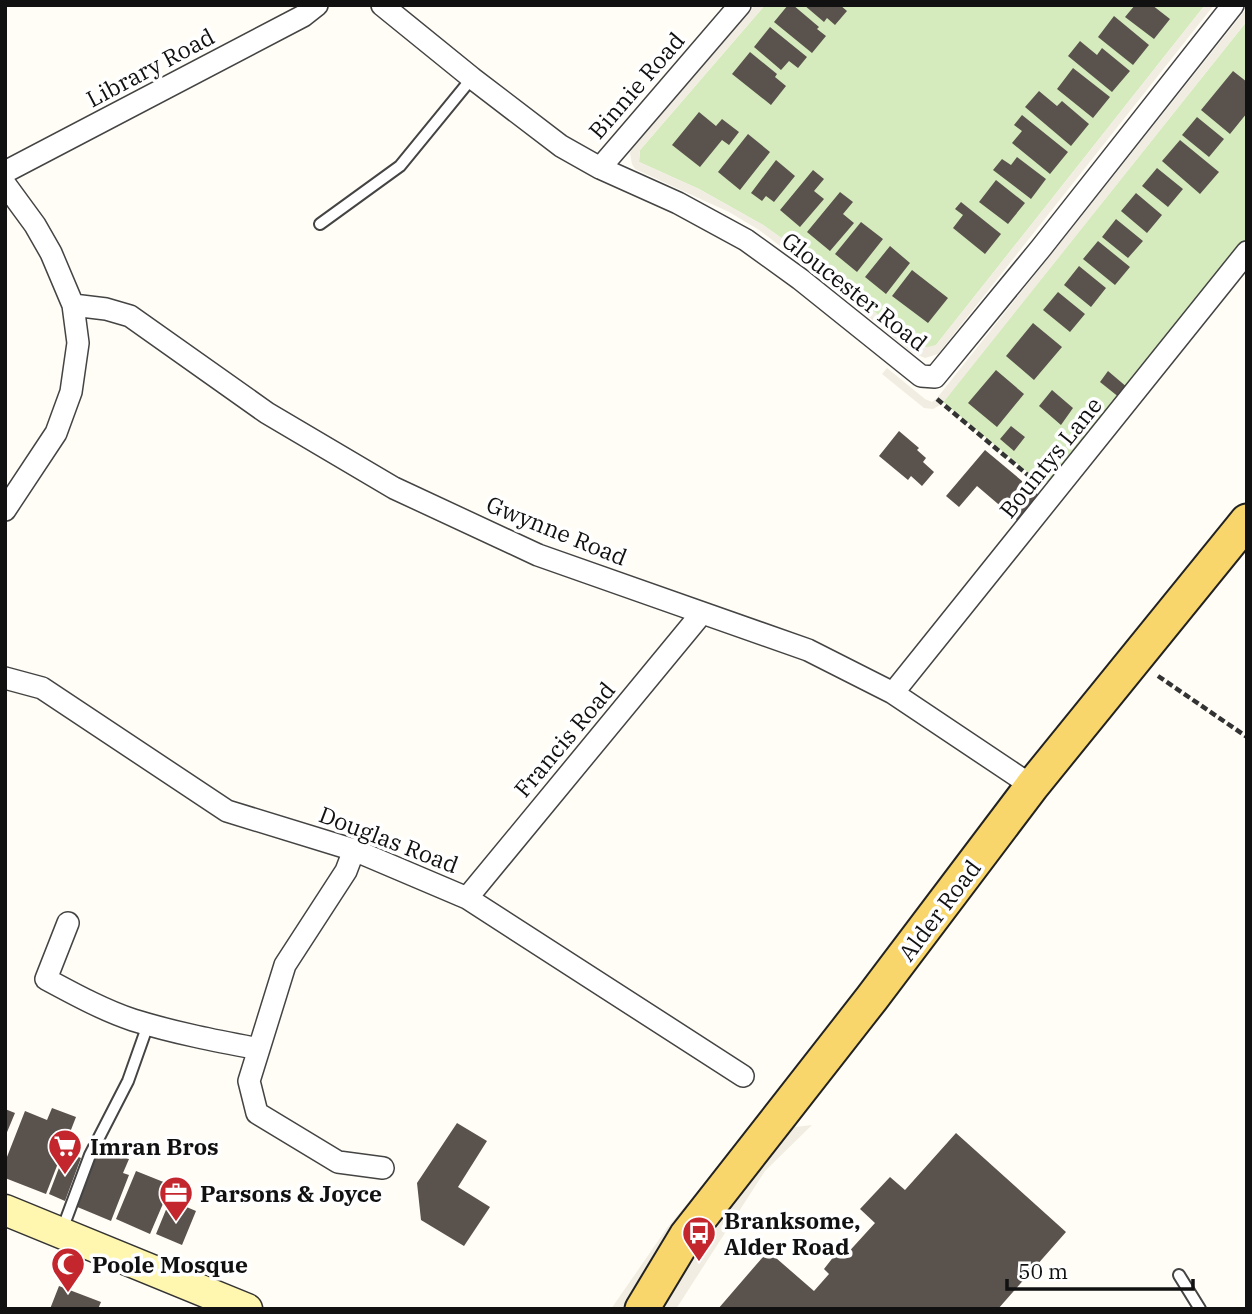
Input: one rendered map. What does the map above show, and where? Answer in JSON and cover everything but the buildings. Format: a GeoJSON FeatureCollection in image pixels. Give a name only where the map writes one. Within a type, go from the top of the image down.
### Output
{"type":"FeatureCollection","features":[{"type":"Feature","properties":{"kind":"main road","name":"Alder Road"},"geometry":{"type":"LineString","coordinates":[[642,1309],[686,1236],[872,998],[1032,786],[1247,521]]}},
{"type":"Feature","properties":{"kind":"main road"},"geometry":{"type":"LineString","coordinates":[[5,1210],[247,1309]]}},
{"type":"Feature","properties":{"kind":"street","name":"Library Road"},"geometry":{"type":"LineString","coordinates":[[5,172],[303,16],[317,5]]}},
{"type":"Feature","properties":{"kind":"street","name":"Gloucester Road"},"geometry":{"type":"LineString","coordinates":[[382,5],[561,146],[600,168],[678,203],[746,240],[800,279],[921,376],[935,377],[1233,5]]}},
{"type":"Feature","properties":{"kind":"street","name":"Binnie Road"},"geometry":{"type":"LineString","coordinates":[[600,168],[740,5]]}},
{"type":"Feature","properties":{"kind":"street"},"geometry":{"type":"LineString","coordinates":[[5,184],[35,225],[51,253],[73,306],[78,343],[71,392],[56,433],[5,510]]}},
{"type":"Feature","properties":{"kind":"street","name":"Bountys Lane"},"geometry":{"type":"LineString","coordinates":[[893,693],[1247,252]]}},
{"type":"Feature","properties":{"kind":"street","name":"Gwynne Road"},"geometry":{"type":"LineString","coordinates":[[73,306],[106,309],[130,316],[267,413],[394,488],[538,555],[808,650],[893,693],[1032,786]]}},
{"type":"Feature","properties":{"kind":"street","name":"Francis Road"},"geometry":{"type":"LineString","coordinates":[[467,898],[702,613]]}},
{"type":"Feature","properties":{"kind":"street","name":"Douglas Road"},"geometry":{"type":"LineString","coordinates":[[5,678],[41,688],[227,811],[355,850],[467,898],[743,1076]]}},
{"type":"Feature","properties":{"kind":"street"},"geometry":{"type":"LineString","coordinates":[[355,850],[346,871],[285,965],[249,1081],[257,1113],[338,1162],[383,1168]]}},
{"type":"Feature","properties":{"kind":"street"},"geometry":{"type":"LineString","coordinates":[[68,923],[46,979],[87,1002],[131,1019],[185,1035],[259,1049]]}},
{"type":"Feature","properties":{"kind":"lane"},"geometry":{"type":"LineString","coordinates":[[320,224],[400,166],[472,78]]}},
{"type":"Feature","properties":{"kind":"lane"},"geometry":{"type":"LineString","coordinates":[[61,1232],[90,1155],[128,1081],[145,1033]]}},
{"type":"Feature","properties":{"kind":"lane"},"geometry":{"type":"LineString","coordinates":[[1179,1275],[1200,1309]]}},
{"type":"Feature","properties":{"kind":"path"},"geometry":{"type":"LineString","coordinates":[[935,377],[937,398],[942,404],[1053,496]]}},
{"type":"Feature","properties":{"kind":"path"},"geometry":{"type":"LineString","coordinates":[[1136,660],[1247,737]]}},
{"type":"Feature","properties":{"kind":"green space"},"geometry":{"type":"Polygon","coordinates":[[[765,5],[1205,5],[936,345],[930,348],[917,346],[763,225],[699,189],[639,162],[640,150],[765,5]]]}},
{"type":"Feature","properties":{"kind":"green space"},"geometry":{"type":"Polygon","coordinates":[[[1247,21],[1247,240],[1052,483],[1036,479],[943,402],[1247,21]]]}},
{"type":"Feature","properties":{"kind":"shaded area"},"geometry":{"type":"Polygon","coordinates":[[[755,5],[765,5],[640,150],[639,162],[699,189],[763,225],[923,348],[936,345],[1205,5],[1214,5],[938,354],[925,358],[911,352],[816,273],[759,230],[729,212],[635,169],[632,164],[630,153],[633,147],[755,5]]]}},
{"type":"Feature","properties":{"kind":"shaded area"},"geometry":{"type":"Polygon","coordinates":[[[1247,8],[1247,21],[942,404],[933,409],[924,408],[882,374],[887,368],[925,399],[932,402],[937,398],[1247,8]]]}},
{"type":"Feature","properties":{"kind":"shaded area"},"geometry":{"type":"Polygon","coordinates":[[[812,1125],[765,1171],[676,1309],[611,1309],[667,1228],[746,1133],[812,1125]]]}},
{"type":"Feature","properties":{"kind":"place","name":"Imran Bros"},"geometry":{"type":"Point","coordinates":[65,1176]}},
{"type":"Feature","properties":{"kind":"place","name":"Parsons & Joyce"},"geometry":{"type":"Point","coordinates":[176,1223]}},
{"type":"Feature","properties":{"kind":"place","name":"Branksome, Alder Road"},"geometry":{"type":"Point","coordinates":[699,1263]}},
{"type":"Feature","properties":{"kind":"place","name":"Poole Mosque"},"geometry":{"type":"Point","coordinates":[68,1294]}}]}
